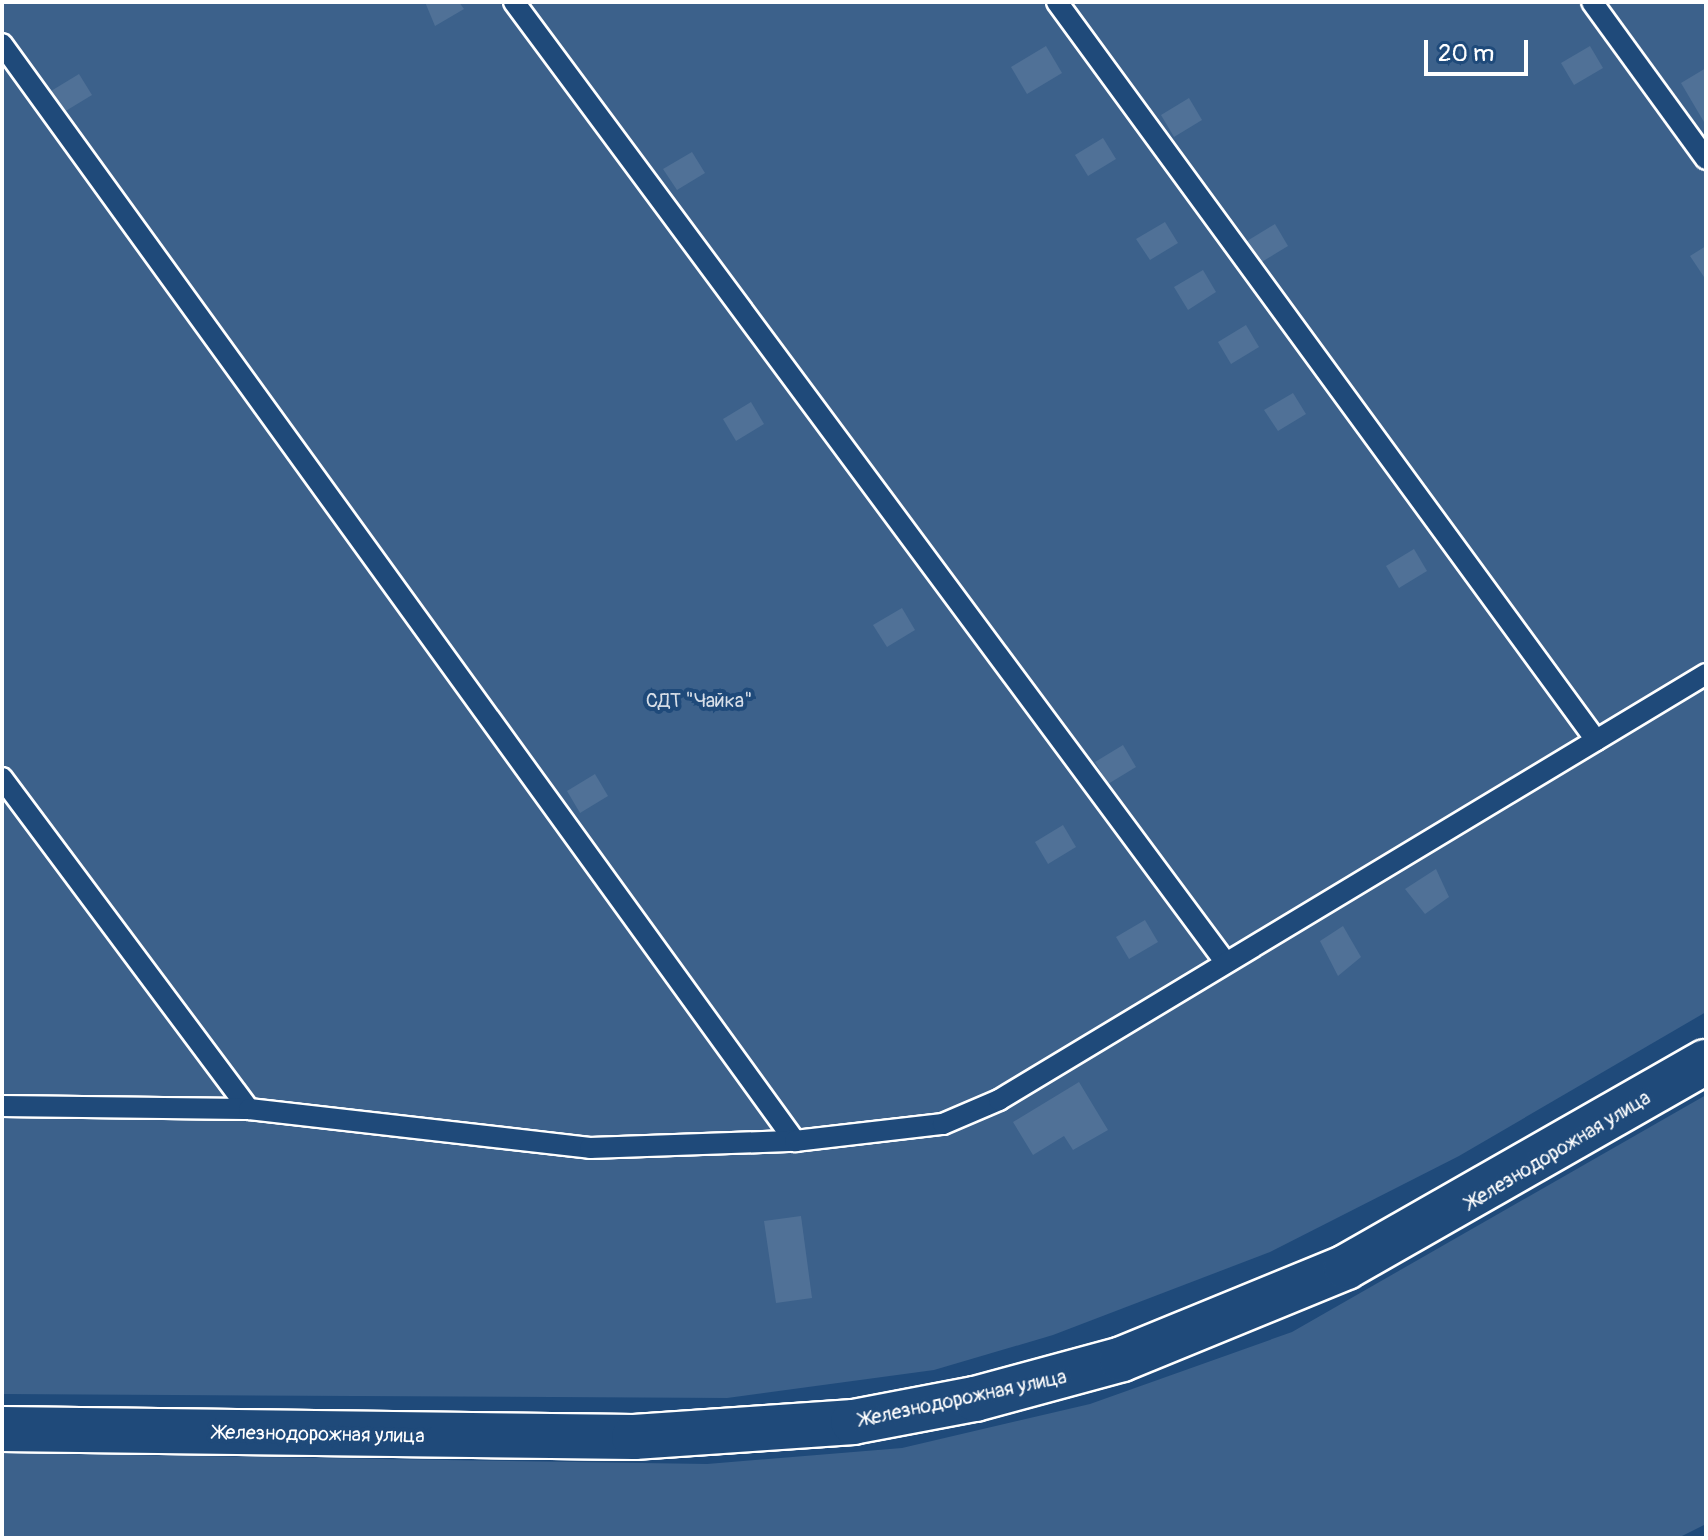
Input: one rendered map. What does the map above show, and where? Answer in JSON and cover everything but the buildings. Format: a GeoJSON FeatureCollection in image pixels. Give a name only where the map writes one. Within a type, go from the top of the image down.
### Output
{"type":"FeatureCollection","features":[{"type":"Feature","properties":{"kind":"main road","name":"Железнодорожная улица"},"geometry":{"type":"LineString","coordinates":[[2,1429],[634,1437],[853,1422],[950,1404],[1122,1359],[1346,1267],[1706,1062]]}},
{"type":"Feature","properties":{"kind":"lane"},"geometry":{"type":"LineString","coordinates":[[514,2],[1224,960]]}},
{"type":"Feature","properties":{"kind":"lane"},"geometry":{"type":"LineString","coordinates":[[1057,2],[1596,740]]}},
{"type":"Feature","properties":{"kind":"lane"},"geometry":{"type":"LineString","coordinates":[[1592,2],[1706,159]]}},
{"type":"Feature","properties":{"kind":"lane"},"geometry":{"type":"LineString","coordinates":[[2,44],[795,1141]]}},
{"type":"Feature","properties":{"kind":"lane"},"geometry":{"type":"LineString","coordinates":[[2,1106],[249,1109],[576,1147],[795,1141],[891,1134],[985,1106],[1224,960],[1706,674]]}},
{"type":"Feature","properties":{"kind":"lane"},"geometry":{"type":"LineString","coordinates":[[2,778],[249,1109]]}},
{"type":"Feature","properties":{"kind":"green space","name":"СДТ \"Чайка\""},"geometry":{"type":"Polygon","coordinates":[[[2,2],[1706,2],[1706,1012],[1459,1156],[1270,1252],[1053,1335],[934,1370],[727,1398],[2,1394],[2,2]]]}},
{"type":"Feature","properties":{"kind":"green space"},"geometry":{"type":"Polygon","coordinates":[[[1706,1095],[1706,1524],[1678,1538],[2,1538],[2,1453],[707,1464],[902,1448],[1090,1404],[1292,1332],[1706,1095]]]}}]}
